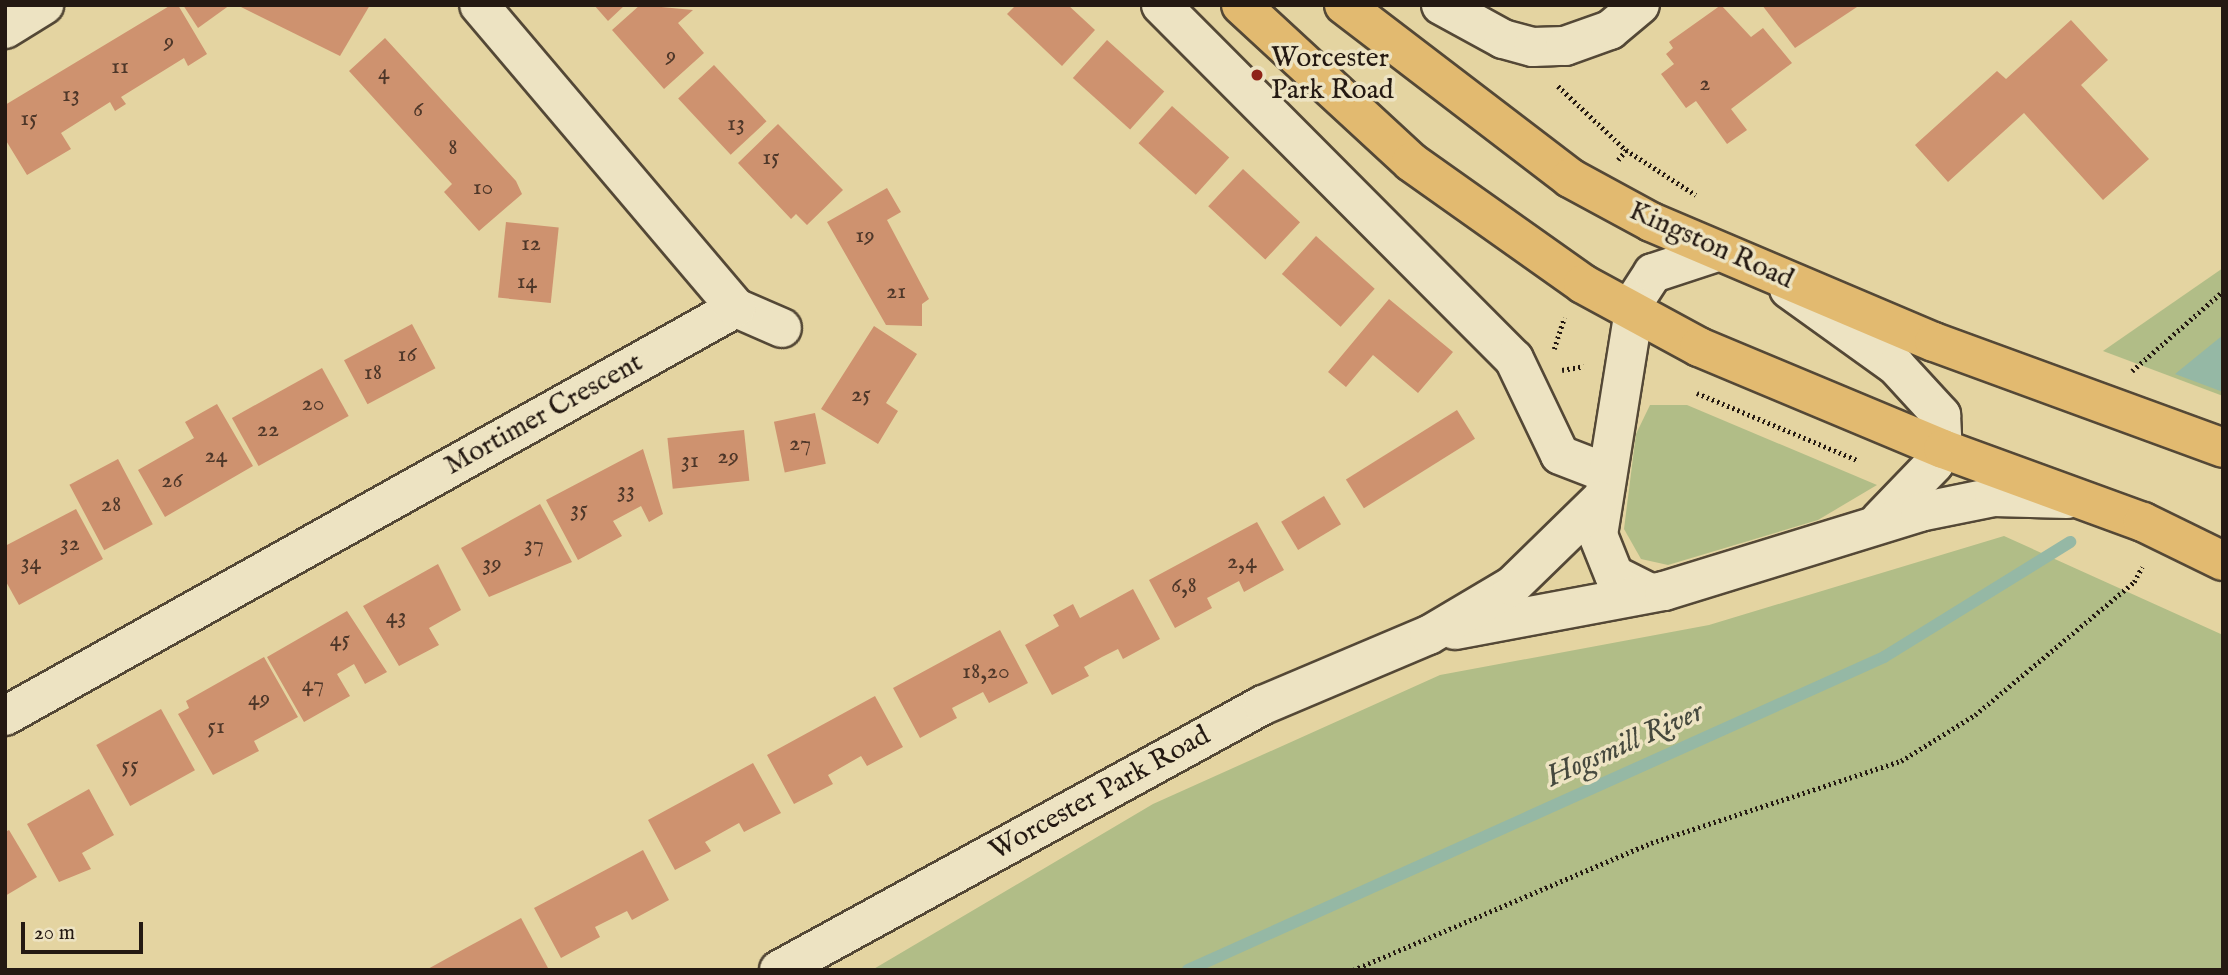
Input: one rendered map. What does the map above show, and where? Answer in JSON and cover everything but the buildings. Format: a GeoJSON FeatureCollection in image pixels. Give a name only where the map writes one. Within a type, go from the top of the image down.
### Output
{"type":"FeatureCollection","features":[{"type":"Feature","properties":{"kind":"highway"},"geometry":{"type":"LineString","coordinates":[[1241,5],[1411,162],[1489,224],[1634,312],[1699,347],[1942,449],[2089,502],[2212,555]]}},
{"type":"Feature","properties":{"kind":"highway","name":"Kingston Road"},"geometry":{"type":"LineString","coordinates":[[1343,5],[1570,178],[1717,252],[1767,273],[2123,393],[2223,449]]}},
{"type":"Feature","properties":{"kind":"main road"},"geometry":{"type":"LineString","coordinates":[[5,29],[44,5]]}},
{"type":"Feature","properties":{"kind":"main road"},"geometry":{"type":"LineString","coordinates":[[479,5],[736,308],[782,328]]}},
{"type":"Feature","properties":{"kind":"main road"},"geometry":{"type":"LineString","coordinates":[[1161,5],[1514,359],[1560,455],[1603,487]]}},
{"type":"Feature","properties":{"kind":"main road"},"geometry":{"type":"LineString","coordinates":[[1441,5],[1503,39],[1533,47],[1565,46],[1610,30],[1640,5]]}},
{"type":"Feature","properties":{"kind":"main road"},"geometry":{"type":"LineString","coordinates":[[1650,593],[1614,576],[1605,562],[1603,487],[1634,312],[1642,285],[1653,274],[1717,252]]}},
{"type":"Feature","properties":{"kind":"main road"},"geometry":{"type":"LineString","coordinates":[[1767,273],[1917,385],[1941,415],[1942,449],[1920,482],[1879,522]]}},
{"type":"Feature","properties":{"kind":"main road","name":"Mortimer Crescent"},"geometry":{"type":"LineString","coordinates":[[5,716],[736,308]]}},
{"type":"Feature","properties":{"kind":"main road"},"geometry":{"type":"LineString","coordinates":[[1429,635],[1511,586],[1603,487]]}},
{"type":"Feature","properties":{"kind":"main road"},"geometry":{"type":"LineString","coordinates":[[1429,635],[1650,593],[1879,522],[1994,497],[2089,502]]}},
{"type":"Feature","properties":{"kind":"main road","name":"Worcester Park Road"},"geometry":{"type":"LineString","coordinates":[[779,970],[1263,705],[1429,635]]}},
{"type":"Feature","properties":{"kind":"path"},"geometry":{"type":"LineString","coordinates":[[1533,47],[1562,93],[1626,150]]}},
{"type":"Feature","properties":{"kind":"path"},"geometry":{"type":"LineString","coordinates":[[2123,393],[2223,291]]}},
{"type":"Feature","properties":{"kind":"path"},"geometry":{"type":"LineString","coordinates":[[1569,304],[1565,313],[1572,318]]}},
{"type":"Feature","properties":{"kind":"path"},"geometry":{"type":"LineString","coordinates":[[1558,371],[1599,363]]}},
{"type":"Feature","properties":{"kind":"path"},"geometry":{"type":"LineString","coordinates":[[1692,391],[1869,464]]}},
{"type":"Feature","properties":{"kind":"path"},"geometry":{"type":"LineString","coordinates":[[1353,970],[1651,843],[1901,761],[1975,715],[2134,582],[2143,564]]}},
{"type":"Feature","properties":{"kind":"green space"},"geometry":{"type":"Polygon","coordinates":[[[2223,268],[2223,396],[2103,351],[2223,268]]]}},
{"type":"Feature","properties":{"kind":"green space"},"geometry":{"type":"Polygon","coordinates":[[[1650,405],[1687,405],[1877,485],[1818,520],[1668,565],[1641,559],[1624,529],[1636,434],[1650,405]]]}},
{"type":"Feature","properties":{"kind":"green space"},"geometry":{"type":"Polygon","coordinates":[[[2004,536],[2223,635],[2223,970],[872,970],[1153,804],[1440,675],[1709,625],[2004,536]]]}},
{"type":"Feature","properties":{"kind":"shaded area"},"geometry":{"type":"Polygon","coordinates":[[[2223,335],[2223,392],[2175,374],[2223,335]]]}},
{"type":"Feature","properties":{"kind":"waterway","name":"Hogsmill River"},"geometry":{"type":"LineString","coordinates":[[1188,970],[1884,657],[2070,542]]}},
{"type":"Feature","properties":{"kind":"place","name":"Worcester Park Road"},"geometry":{"type":"Point","coordinates":[1257,75]}}]}
